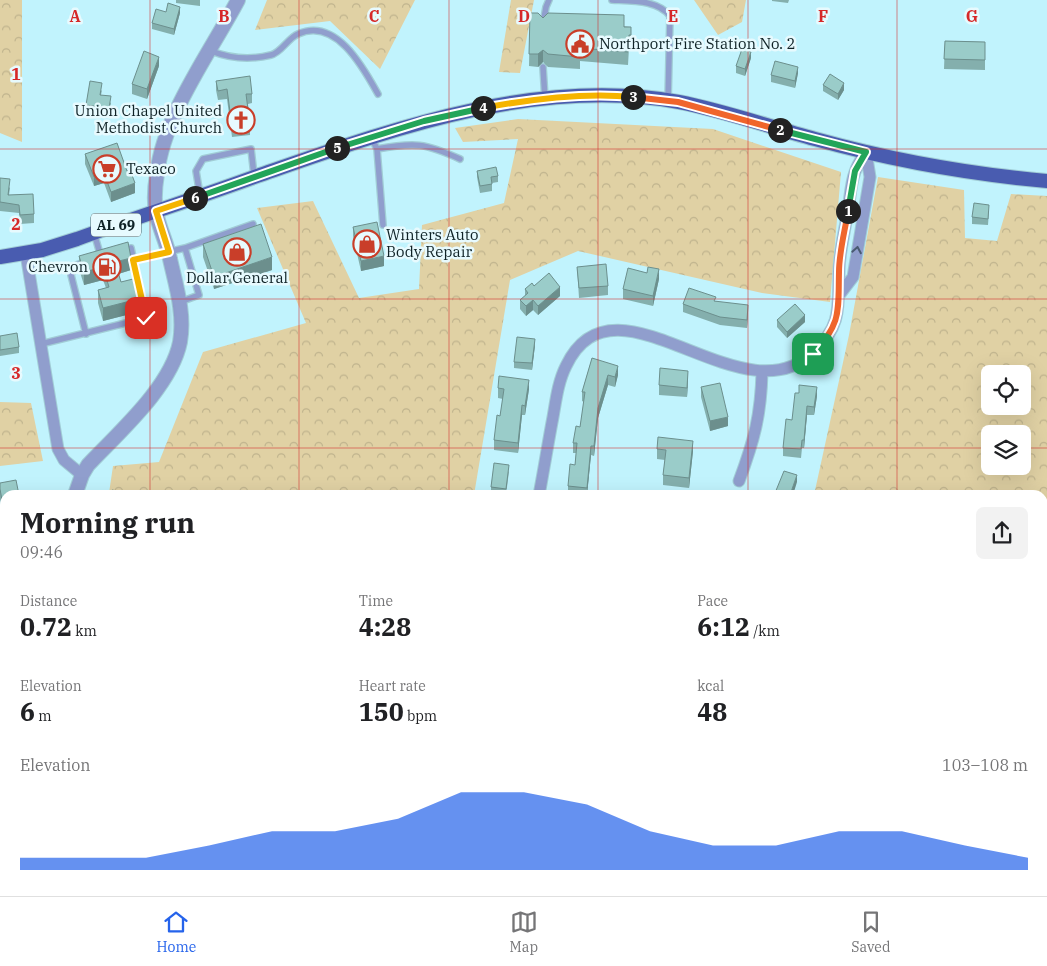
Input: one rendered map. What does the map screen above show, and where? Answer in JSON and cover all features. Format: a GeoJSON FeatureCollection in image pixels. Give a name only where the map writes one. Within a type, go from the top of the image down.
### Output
{"type":"FeatureCollection","features":[{"type":"Feature","properties":{"kind":"main road","name":"AL 69"},"geometry":{"type":"LineString","coordinates":[[0,257],[26,254],[94,233],[255,177],[374,143],[424,121],[485,108],[545,99],[618,96],[668,101],[904,162],[964,172],[1047,181]]}},
{"type":"Feature","properties":{"kind":"street"},"geometry":{"type":"LineString","coordinates":[[77,490],[82,475],[166,376],[180,342],[180,302],[169,252],[156,211],[157,174],[162,151],[180,105],[238,0]]}},
{"type":"Feature","properties":{"kind":"street"},"geometry":{"type":"LineString","coordinates":[[840,294],[853,277],[870,177],[866,152]]}},
{"type":"Feature","properties":{"kind":"street"},"geometry":{"type":"LineString","coordinates":[[540,490],[561,377],[572,355],[589,338],[612,330],[636,332],[729,366],[762,372],[791,367],[813,354],[830,333],[838,309],[840,294],[838,272],[855,171],[866,152]]}},
{"type":"Feature","properties":{"kind":"street"},"geometry":{"type":"LineString","coordinates":[[26,254],[58,449],[64,460],[82,475]]}},
{"type":"Feature","properties":{"kind":"street"},"geometry":{"type":"LineString","coordinates":[[739,481],[754,443],[761,406],[762,372]]}},
{"type":"Feature","properties":{"kind":"lane"},"geometry":{"type":"LineString","coordinates":[[543,26],[549,0]]}},
{"type":"Feature","properties":{"kind":"lane"},"geometry":{"type":"LineString","coordinates":[[612,0],[656,2],[665,6],[670,16],[668,101]]}},
{"type":"Feature","properties":{"kind":"lane"},"geometry":{"type":"LineString","coordinates":[[211,51],[229,58],[273,55],[297,34],[314,30],[329,32],[360,62],[378,94]]}},
{"type":"Feature","properties":{"kind":"lane"},"geometry":{"type":"LineString","coordinates":[[543,67],[545,99]]}},
{"type":"Feature","properties":{"kind":"lane"},"geometry":{"type":"LineString","coordinates":[[384,225],[374,143],[422,144],[460,159]]}},
{"type":"Feature","properties":{"kind":"lane"},"geometry":{"type":"LineString","coordinates":[[200,196],[196,171],[203,159],[250,149],[255,177]]}},
{"type":"Feature","properties":{"kind":"lane"},"geometry":{"type":"LineString","coordinates":[[133,260],[184,248],[253,224]]}},
{"type":"Feature","properties":{"kind":"lane"},"geometry":{"type":"LineString","coordinates":[[94,233],[101,257]]}},
{"type":"Feature","properties":{"kind":"lane"},"geometry":{"type":"LineString","coordinates":[[41,344],[146,318],[131,248],[116,253]]}},
{"type":"Feature","properties":{"kind":"lane"},"geometry":{"type":"LineString","coordinates":[[180,302],[199,295],[184,248]]}},
{"type":"Feature","properties":{"kind":"lane"},"geometry":{"type":"LineString","coordinates":[[86,334],[71,274],[76,265],[108,255]]}},
{"type":"Feature","properties":{"kind":"green space"},"geometry":{"type":"Polygon","coordinates":[[[0,0],[22,0],[22,142],[0,133],[0,0]]]}},
{"type":"Feature","properties":{"kind":"green space"},"geometry":{"type":"Polygon","coordinates":[[[267,0],[415,0],[380,69],[330,21],[255,30],[267,0]]]}},
{"type":"Feature","properties":{"kind":"green space"},"geometry":{"type":"Polygon","coordinates":[[[511,0],[534,0],[520,73],[499,72],[511,0]]]}},
{"type":"Feature","properties":{"kind":"green space"},"geometry":{"type":"Polygon","coordinates":[[[694,0],[746,0],[742,22],[718,35],[694,0]]]}},
{"type":"Feature","properties":{"kind":"green space"},"geometry":{"type":"Polygon","coordinates":[[[518,119],[713,129],[841,172],[830,302],[762,293],[578,251],[510,280],[475,490],[109,490],[113,466],[159,462],[203,352],[306,323],[257,208],[313,201],[359,298],[419,289],[422,225],[504,203],[518,139],[463,142],[455,128],[518,119]]]}},
{"type":"Feature","properties":{"kind":"green space"},"geometry":{"type":"Polygon","coordinates":[[[878,177],[964,190],[965,238],[997,241],[1011,194],[1047,196],[1047,490],[815,490],[849,335],[878,177]]]}},
{"type":"Feature","properties":{"kind":"green space"},"geometry":{"type":"Polygon","coordinates":[[[0,402],[31,403],[43,461],[0,466],[0,402]]]}},
{"type":"Feature","properties":{"kind":"building"},"geometry":{"type":"Polygon","coordinates":[[[168,3],[180,7],[174,29],[152,23],[156,9],[166,12],[168,3]]]}},
{"type":"Feature","properties":{"kind":"building","name":"Northport Fire Station No. 2"},"geometry":{"type":"Polygon","coordinates":[[[530,13],[538,13],[543,18],[548,13],[624,15],[624,27],[631,27],[628,52],[580,48],[580,57],[548,54],[543,50],[538,54],[529,54],[530,13]]]}},
{"type":"Feature","properties":{"kind":"building"},"geometry":{"type":"Polygon","coordinates":[[[945,41],[985,42],[985,60],[944,59],[945,41]]]}},
{"type":"Feature","properties":{"kind":"building"},"geometry":{"type":"Polygon","coordinates":[[[742,49],[751,52],[745,69],[736,66],[742,49]]]}},
{"type":"Feature","properties":{"kind":"building"},"geometry":{"type":"Polygon","coordinates":[[[144,51],[159,57],[147,89],[132,84],[144,51]]]}},
{"type":"Feature","properties":{"kind":"building"},"geometry":{"type":"Polygon","coordinates":[[[775,61],[798,67],[795,81],[771,75],[775,61]]]}},
{"type":"Feature","properties":{"kind":"building"},"geometry":{"type":"Polygon","coordinates":[[[830,74],[844,83],[838,94],[823,85],[830,74]]]}},
{"type":"Feature","properties":{"kind":"building"},"geometry":{"type":"Polygon","coordinates":[[[250,76],[252,94],[246,94],[250,125],[232,127],[227,89],[218,91],[216,81],[250,76]]]}},
{"type":"Feature","properties":{"kind":"building"},"geometry":{"type":"Polygon","coordinates":[[[90,81],[102,83],[100,95],[111,96],[109,108],[86,105],[90,81]]]}},
{"type":"Feature","properties":{"kind":"building"},"geometry":{"type":"Polygon","coordinates":[[[117,143],[127,171],[130,170],[135,183],[111,192],[104,173],[94,177],[85,154],[117,143]]]}},
{"type":"Feature","properties":{"kind":"building"},"geometry":{"type":"Polygon","coordinates":[[[496,167],[498,176],[491,177],[492,184],[480,186],[477,171],[496,167]]]}},
{"type":"Feature","properties":{"kind":"building"},"geometry":{"type":"Polygon","coordinates":[[[0,178],[10,179],[8,195],[33,194],[34,214],[20,215],[19,205],[0,202],[0,178]]]}},
{"type":"Feature","properties":{"kind":"building"},"geometry":{"type":"Polygon","coordinates":[[[974,203],[989,205],[988,219],[972,217],[974,203]]]}},
{"type":"Feature","properties":{"kind":"building"},"geometry":{"type":"Polygon","coordinates":[[[377,222],[384,256],[361,261],[353,227],[377,222]]]}},
{"type":"Feature","properties":{"kind":"building"},"geometry":{"type":"Polygon","coordinates":[[[261,224],[272,257],[214,277],[203,244],[261,224]]]}},
{"type":"Feature","properties":{"kind":"building"},"geometry":{"type":"Polygon","coordinates":[[[128,242],[131,258],[115,262],[121,282],[133,279],[138,299],[103,308],[98,290],[109,287],[103,267],[84,272],[79,256],[128,242]]]}},
{"type":"Feature","properties":{"kind":"building"},"geometry":{"type":"Polygon","coordinates":[[[606,264],[608,286],[579,288],[577,267],[606,264]]]}},
{"type":"Feature","properties":{"kind":"building"},"geometry":{"type":"Polygon","coordinates":[[[648,267],[659,269],[653,296],[623,289],[628,268],[647,273],[648,267]]]}},
{"type":"Feature","properties":{"kind":"building"},"geometry":{"type":"Polygon","coordinates":[[[549,273],[560,287],[538,306],[533,300],[526,306],[520,300],[528,293],[525,289],[532,283],[534,286],[549,273]]]}},
{"type":"Feature","properties":{"kind":"building"},"geometry":{"type":"Polygon","coordinates":[[[689,288],[716,297],[714,301],[748,305],[747,320],[720,317],[683,304],[689,288]]]}},
{"type":"Feature","properties":{"kind":"building"},"geometry":{"type":"Polygon","coordinates":[[[795,304],[805,315],[787,332],[777,320],[795,304]]]}},
{"type":"Feature","properties":{"kind":"building"},"geometry":{"type":"Polygon","coordinates":[[[17,333],[19,347],[0,350],[0,336],[17,333]]]}},
{"type":"Feature","properties":{"kind":"building"},"geometry":{"type":"Polygon","coordinates":[[[517,337],[535,339],[532,363],[514,362],[517,337]]]}},
{"type":"Feature","properties":{"kind":"building"},"geometry":{"type":"Polygon","coordinates":[[[592,358],[618,366],[615,377],[608,375],[598,408],[594,446],[591,446],[587,488],[568,486],[570,464],[575,465],[577,443],[573,443],[576,426],[580,427],[585,392],[582,392],[592,358]]]}},
{"type":"Feature","properties":{"kind":"building"},"geometry":{"type":"Polygon","coordinates":[[[660,368],[688,371],[687,388],[659,385],[660,368]]]}},
{"type":"Feature","properties":{"kind":"building"},"geometry":{"type":"Polygon","coordinates":[[[499,376],[529,380],[525,406],[522,405],[518,443],[494,440],[497,415],[500,416],[504,389],[498,388],[499,376]]]}},
{"type":"Feature","properties":{"kind":"building"},"geometry":{"type":"Polygon","coordinates":[[[720,383],[728,417],[710,421],[701,387],[720,383]]]}},
{"type":"Feature","properties":{"kind":"building"},"geometry":{"type":"Polygon","coordinates":[[[799,385],[817,387],[814,407],[807,406],[804,440],[802,440],[801,449],[783,448],[786,419],[792,420],[795,393],[799,393],[799,385]]]}},
{"type":"Feature","properties":{"kind":"building"},"geometry":{"type":"Polygon","coordinates":[[[658,437],[693,441],[689,478],[663,475],[666,450],[657,449],[658,437]]]}},
{"type":"Feature","properties":{"kind":"building"},"geometry":{"type":"Polygon","coordinates":[[[494,463],[509,465],[506,489],[491,487],[494,463]]]}},
{"type":"Feature","properties":{"kind":"building"},"geometry":{"type":"Polygon","coordinates":[[[784,471],[797,475],[792,490],[776,490],[784,471]]]}},
{"type":"Feature","properties":{"kind":"building"},"geometry":{"type":"Polygon","coordinates":[[[16,480],[18,490],[0,490],[0,483],[16,480]]]}},
{"type":"Feature","properties":{"kind":"place","name":"Northport Fire Station No. 2"},"geometry":{"type":"Point","coordinates":[580,44]}},
{"type":"Feature","properties":{"kind":"place","name":"Union Chapel United Methodist Church"},"geometry":{"type":"Point","coordinates":[241,120]}},
{"type":"Feature","properties":{"kind":"place","name":"Texaco"},"geometry":{"type":"Point","coordinates":[107,169]}},
{"type":"Feature","properties":{"kind":"place","name":"Winters Auto Body Repair"},"geometry":{"type":"Point","coordinates":[367,244]}},
{"type":"Feature","properties":{"kind":"place","name":"Dollar General"},"geometry":{"type":"Point","coordinates":[237,252]}},
{"type":"Feature","properties":{"kind":"place","name":"Chevron"},"geometry":{"type":"Point","coordinates":[107,267]}},
{"type":"Feature","properties":{"kind":"route"},"geometry":{"type":"LineString","coordinates":[[146,318],[133,260],[169,252],[156,211],[348,144],[424,121],[485,108],[545,99],[618,96],[678,102],[866,152],[855,171],[838,272],[840,294],[835,321],[830,333],[813,354]]}}]}
